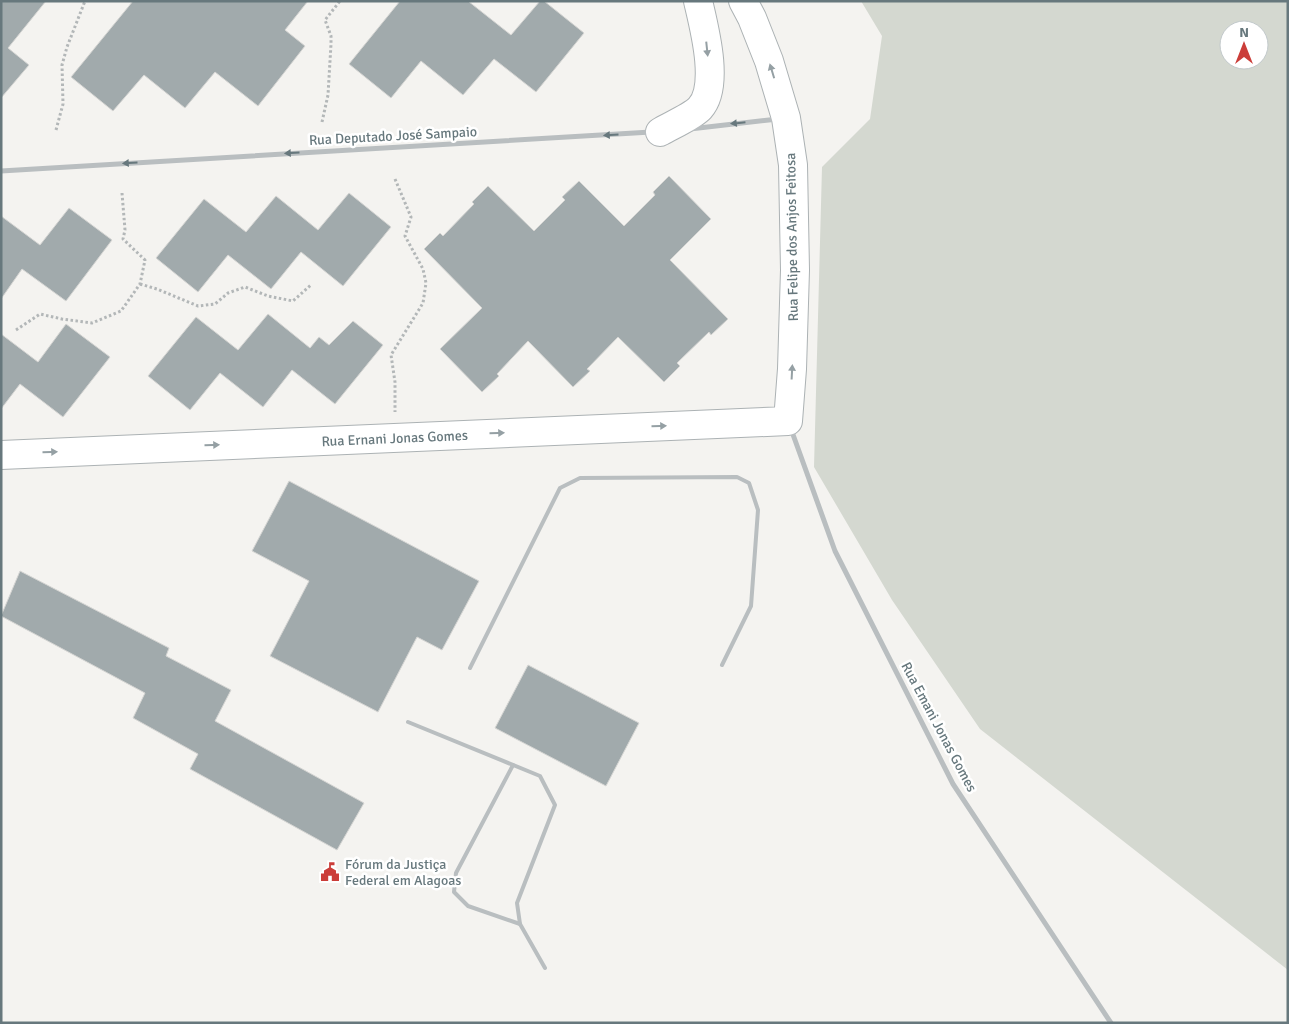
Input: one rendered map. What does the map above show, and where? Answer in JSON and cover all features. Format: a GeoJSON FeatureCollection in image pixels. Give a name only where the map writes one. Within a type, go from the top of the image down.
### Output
{"type":"FeatureCollection","features":[{"type":"Feature","properties":{"kind":"street"},"geometry":{"type":"LineString","coordinates":[[672,131],[684,119],[700,108],[708,95],[710,77],[708,52],[698,1]]}},
{"type":"Feature","properties":{"kind":"street","name":"Rua Felipe dos Anjos Feitosa"},"geometry":{"type":"LineString","coordinates":[[743,1],[769,61],[786,118],[793,165],[795,270],[792,369],[788,421]]}},
{"type":"Feature","properties":{"kind":"street","name":"Rua Deputado José Sampaio"},"geometry":{"type":"LineString","coordinates":[[1,171],[672,131],[786,118]]}},
{"type":"Feature","properties":{"kind":"street","name":"Rua Ernani Jonas Gomes"},"geometry":{"type":"LineString","coordinates":[[1,454],[788,421]]}},
{"type":"Feature","properties":{"kind":"street","name":"Rua Emani Jonas Gomes"},"geometry":{"type":"LineString","coordinates":[[788,421],[835,551],[953,784],[1111,1023]]}},
{"type":"Feature","properties":{"kind":"lane"},"geometry":{"type":"LineString","coordinates":[[470,668],[560,488],[580,478],[737,477],[749,483],[758,510],[751,606],[722,665]]}},
{"type":"Feature","properties":{"kind":"lane"},"geometry":{"type":"LineString","coordinates":[[408,722],[540,776],[555,805],[517,903],[520,924],[545,968]]}},
{"type":"Feature","properties":{"kind":"lane"},"geometry":{"type":"LineString","coordinates":[[513,765],[456,873],[454,892],[468,906],[520,924]]}},
{"type":"Feature","properties":{"kind":"path"},"geometry":{"type":"LineString","coordinates":[[56,130],[63,104],[62,65],[85,1]]}},
{"type":"Feature","properties":{"kind":"path"},"geometry":{"type":"LineString","coordinates":[[322,122],[328,95],[331,44],[331,36],[325,20],[340,1]]}},
{"type":"Feature","properties":{"kind":"path"},"geometry":{"type":"LineString","coordinates":[[395,179],[411,217],[405,236],[423,269],[426,283],[423,303],[391,356],[395,382],[396,416]]}},
{"type":"Feature","properties":{"kind":"path"},"geometry":{"type":"LineString","coordinates":[[16,330],[40,314],[92,323],[121,310],[140,284],[145,260],[123,239],[125,230],[122,193]]}},
{"type":"Feature","properties":{"kind":"path"},"geometry":{"type":"LineString","coordinates":[[140,284],[198,306],[215,304],[228,293],[245,287],[268,296],[293,301],[312,284]]}},
{"type":"Feature","properties":{"kind":"shaded area"},"geometry":{"type":"Polygon","coordinates":[[[861,1],[1288,1],[1288,970],[980,729],[892,600],[814,467],[822,167],[870,119],[882,36],[861,1]]]}},
{"type":"Feature","properties":{"kind":"building"},"geometry":{"type":"Polygon","coordinates":[[[1,1],[46,1],[8,48],[29,65],[1,98],[1,1]]]}},
{"type":"Feature","properties":{"kind":"building"},"geometry":{"type":"Polygon","coordinates":[[[133,1],[308,1],[285,30],[305,46],[258,106],[215,72],[185,108],[144,75],[113,111],[71,77],[133,1]]]}},
{"type":"Feature","properties":{"kind":"building"},"geometry":{"type":"Polygon","coordinates":[[[400,1],[468,1],[511,35],[540,1],[544,1],[584,33],[536,92],[494,59],[463,95],[421,61],[391,98],[349,64],[400,1]]]}},
{"type":"Feature","properties":{"kind":"building"},"geometry":{"type":"Polygon","coordinates":[[[669,176],[711,219],[670,260],[728,319],[711,335],[709,332],[677,363],[680,366],[664,382],[618,337],[587,369],[590,371],[573,387],[528,341],[497,374],[499,376],[482,392],[440,349],[482,308],[424,249],[440,233],[443,236],[474,204],[472,202],[488,186],[534,231],[565,200],[562,197],[579,181],[624,226],[655,195],[653,192],[669,176]]]}},
{"type":"Feature","properties":{"kind":"building"},"geometry":{"type":"Polygon","coordinates":[[[349,193],[391,227],[343,286],[301,252],[271,289],[228,255],[198,292],[156,258],[204,199],[246,232],[276,196],[318,230],[349,193]]]}},
{"type":"Feature","properties":{"kind":"building"},"geometry":{"type":"Polygon","coordinates":[[[69,208],[112,240],[66,301],[22,269],[1,299],[1,216],[40,245],[69,208]]]}},
{"type":"Feature","properties":{"kind":"building"},"geometry":{"type":"Polygon","coordinates":[[[268,314],[310,348],[319,337],[329,345],[353,321],[383,345],[335,404],[292,370],[263,407],[220,373],[190,410],[148,376],[196,317],[238,350],[268,314]]]}},
{"type":"Feature","properties":{"kind":"building"},"geometry":{"type":"Polygon","coordinates":[[[66,324],[110,357],[63,417],[20,384],[1,409],[1,334],[38,362],[66,324]]]}},
{"type":"Feature","properties":{"kind":"building"},"geometry":{"type":"Polygon","coordinates":[[[289,481],[479,581],[442,650],[417,637],[378,712],[270,656],[309,581],[252,551],[289,481]]]}},
{"type":"Feature","properties":{"kind":"building"},"geometry":{"type":"Polygon","coordinates":[[[20,571],[169,648],[166,656],[231,690],[215,721],[364,803],[337,850],[190,769],[198,754],[133,718],[145,693],[1,616],[20,571]]]}},
{"type":"Feature","properties":{"kind":"building"},"geometry":{"type":"Polygon","coordinates":[[[528,665],[639,723],[606,786],[495,728],[528,665]]]}},
{"type":"Feature","properties":{"kind":"place","name":"Fórum da Justiça Federal em Alagoas"},"geometry":{"type":"Point","coordinates":[330,872]}}]}
